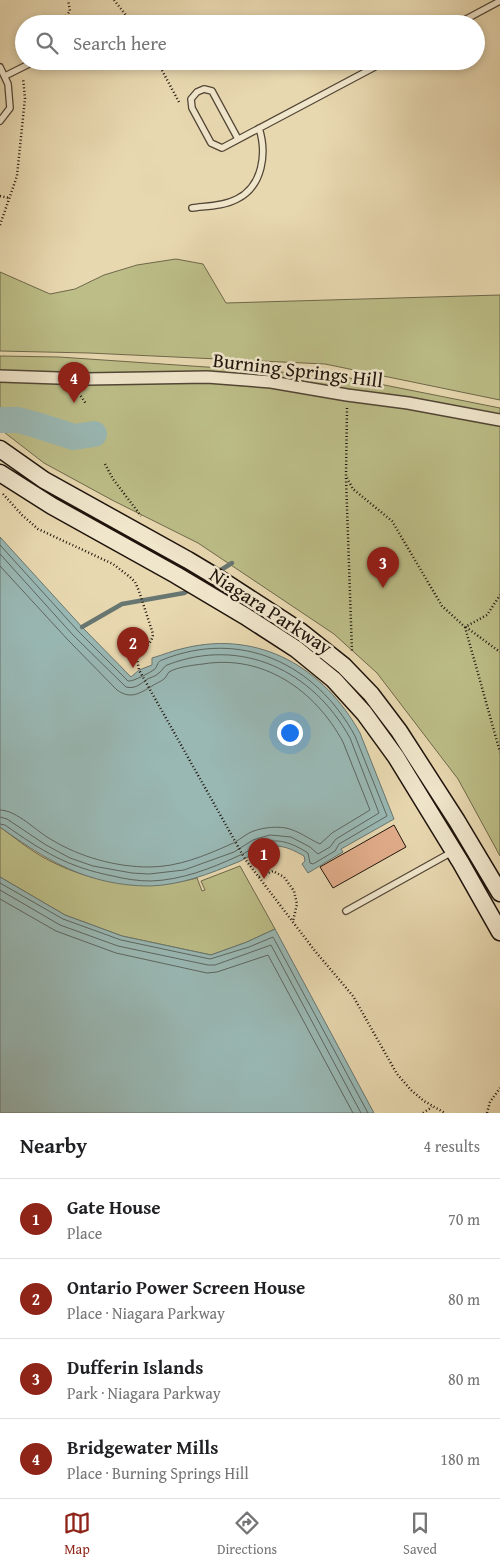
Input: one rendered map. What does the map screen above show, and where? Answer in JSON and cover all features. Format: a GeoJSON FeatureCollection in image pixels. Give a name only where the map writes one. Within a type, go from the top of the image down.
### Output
{"type":"FeatureCollection","features":[{"type":"Feature","properties":{"kind":"main road","name":"Niagara Parkway"},"geometry":{"type":"LineString","coordinates":[[2,451],[44,480],[188,560],[223,582],[316,642],[344,666],[371,694],[399,731],[471,843],[500,893]]}},
{"type":"Feature","properties":{"kind":"main road","name":"Niagara Parkway"},"geometry":{"type":"LineString","coordinates":[[0,473],[52,506],[176,575],[296,649],[344,690],[396,756],[454,851],[500,932]]}},
{"type":"Feature","properties":{"kind":"street","name":"Burning Springs Hill"},"geometry":{"type":"LineString","coordinates":[[0,376],[86,379],[208,377],[272,382],[347,395],[408,402],[500,420]]}},
{"type":"Feature","properties":{"kind":"lane"},"geometry":{"type":"LineString","coordinates":[[474,15],[500,1]]}},
{"type":"Feature","properties":{"kind":"lane"},"geometry":{"type":"LineString","coordinates":[[0,67],[8,84],[10,108],[0,121]]}},
{"type":"Feature","properties":{"kind":"lane"},"geometry":{"type":"LineString","coordinates":[[5,76],[17,70]]}},
{"type":"Feature","properties":{"kind":"lane"},"geometry":{"type":"LineString","coordinates":[[238,139],[212,91],[204,89],[197,92],[191,99],[192,108],[211,143],[222,148],[369,70]]}},
{"type":"Feature","properties":{"kind":"lane"},"geometry":{"type":"LineString","coordinates":[[192,208],[223,204],[236,200],[252,188],[263,163],[264,148],[260,128]]}},
{"type":"Feature","properties":{"kind":"lane"},"geometry":{"type":"LineString","coordinates":[[346,911],[454,851]]}},
{"type":"Feature","properties":{"kind":"path"},"geometry":{"type":"LineString","coordinates":[[67,15],[70,11],[68,0]]}},
{"type":"Feature","properties":{"kind":"path"},"geometry":{"type":"LineString","coordinates":[[114,0],[126,15]]}},
{"type":"Feature","properties":{"kind":"path"},"geometry":{"type":"LineString","coordinates":[[0,225],[17,176],[25,98],[24,78]]}},
{"type":"Feature","properties":{"kind":"path"},"geometry":{"type":"LineString","coordinates":[[0,196],[9,198]]}},
{"type":"Feature","properties":{"kind":"path"},"geometry":{"type":"LineString","coordinates":[[347,395],[346,476],[352,658]]}},
{"type":"Feature","properties":{"kind":"path"},"geometry":{"type":"LineString","coordinates":[[106,464],[112,479],[134,507]]}},
{"type":"Feature","properties":{"kind":"path"},"geometry":{"type":"LineString","coordinates":[[346,476],[353,489],[392,521],[442,606],[457,620],[500,652]]}},
{"type":"Feature","properties":{"kind":"path"},"geometry":{"type":"LineString","coordinates":[[0,491],[38,529],[113,564],[135,582],[148,616],[153,638],[137,658],[139,670],[245,859],[292,922],[356,1001],[397,1074],[411,1090],[432,1107],[445,1113]]}},
{"type":"Feature","properties":{"kind":"path"},"geometry":{"type":"LineString","coordinates":[[465,626],[487,615],[500,595]]}},
{"type":"Feature","properties":{"kind":"path"},"geometry":{"type":"LineString","coordinates":[[465,626],[500,752]]}},
{"type":"Feature","properties":{"kind":"path"},"geometry":{"type":"LineString","coordinates":[[259,877],[272,871],[284,877],[294,891],[297,904],[292,922]]}},
{"type":"Feature","properties":{"kind":"path"},"geometry":{"type":"LineString","coordinates":[[487,1113],[490,1102],[500,1088]]}},
{"type":"Feature","properties":{"kind":"path"},"geometry":{"type":"LineString","coordinates":[[423,1113],[432,1107]]}},
{"type":"Feature","properties":{"kind":"green space"},"geometry":{"type":"Polygon","coordinates":[[[176,259],[203,264],[226,303],[500,295],[500,400],[325,364],[89,353],[0,351],[0,272],[50,294],[75,289],[104,275],[137,265],[176,259]]]}},
{"type":"Feature","properties":{"kind":"green space"},"geometry":{"type":"Polygon","coordinates":[[[0,356],[59,357],[339,376],[500,408],[500,856],[458,779],[377,673],[334,634],[198,543],[44,463],[0,429],[0,356]]]}},
{"type":"Feature","properties":{"kind":"green space"},"geometry":{"type":"Polygon","coordinates":[[[0,827],[36,853],[59,865],[97,879],[137,884],[157,884],[197,878],[202,891],[205,890],[201,881],[240,866],[275,929],[247,942],[211,955],[122,936],[65,915],[0,877],[0,827]]]}},
{"type":"Feature","properties":{"kind":"water"},"geometry":{"type":"Polygon","coordinates":[[[0,537],[82,627],[131,677],[139,670],[152,665],[152,658],[181,649],[213,644],[239,645],[264,650],[287,659],[309,673],[328,690],[345,710],[360,733],[394,819],[341,849],[343,852],[308,873],[302,864],[305,861],[304,856],[287,848],[270,846],[243,860],[195,878],[173,884],[150,886],[107,882],[70,869],[35,851],[0,827],[0,537]]]}},
{"type":"Feature","properties":{"kind":"water"},"geometry":{"type":"Polygon","coordinates":[[[0,877],[65,915],[122,936],[211,955],[247,942],[275,929],[374,1113],[0,1113],[0,877]]]}},
{"type":"Feature","properties":{"kind":"building"},"geometry":{"type":"Polygon","coordinates":[[[394,825],[406,847],[333,888],[320,867],[394,825]]]}},
{"type":"Feature","properties":{"kind":"waterway"},"geometry":{"type":"LineString","coordinates":[[0,420],[18,420],[74,437],[94,434]]}},
{"type":"Feature","properties":{"kind":"waterway"},"geometry":{"type":"LineString","coordinates":[[216,573],[232,563]]}},
{"type":"Feature","properties":{"kind":"waterway"},"geometry":{"type":"LineString","coordinates":[[82,627],[122,604],[184,593],[191,589]]}},
{"type":"Feature","properties":{"kind":"place","name":"Bridgewater Mills"},"geometry":{"type":"Point","coordinates":[74,403]}},
{"type":"Feature","properties":{"kind":"place","name":"Dufferin Islands"},"geometry":{"type":"Point","coordinates":[383,588]}},
{"type":"Feature","properties":{"kind":"place","name":"Ontario Power Screen House"},"geometry":{"type":"Point","coordinates":[133,668]}},
{"type":"Feature","properties":{"kind":"place","name":"Gate House"},"geometry":{"type":"Point","coordinates":[264,879]}}]}
